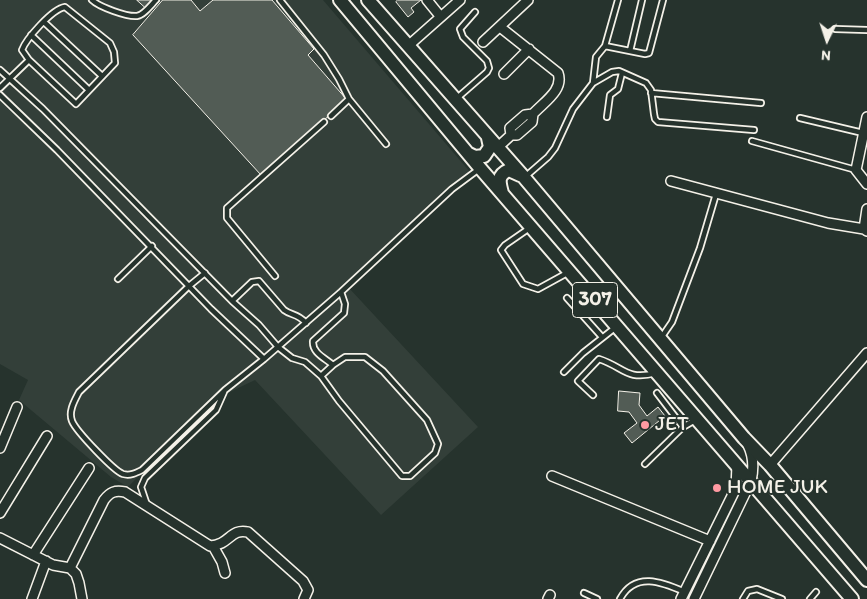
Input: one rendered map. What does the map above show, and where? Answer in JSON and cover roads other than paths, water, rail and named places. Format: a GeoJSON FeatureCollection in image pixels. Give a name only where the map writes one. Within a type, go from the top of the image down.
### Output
{"type":"FeatureCollection","features":[{"type":"Feature","properties":{"kind":"main road","name":"307"},"geometry":{"type":"LineString","coordinates":[[340,0],[480,168],[852,599]]}},
{"type":"Feature","properties":{"kind":"main road","name":"307"},"geometry":{"type":"LineString","coordinates":[[368,0],[523,177],[867,580]]}},
{"type":"Feature","properties":{"kind":"main road"},"geometry":{"type":"LineString","coordinates":[[469,154],[475,157],[484,156],[489,151],[490,142],[492,143]]}},
{"type":"Feature","properties":{"kind":"main road"},"geometry":{"type":"LineString","coordinates":[[502,192],[499,178],[502,174],[509,170],[523,177]]}},
{"type":"Feature","properties":{"kind":"street"},"geometry":{"type":"LineString","coordinates":[[427,0],[440,16]]}},
{"type":"Feature","properties":{"kind":"street"},"geometry":{"type":"LineString","coordinates":[[408,46],[460,0]]}},
{"type":"Feature","properties":{"kind":"street"},"geometry":{"type":"LineString","coordinates":[[483,42],[528,0]]}},
{"type":"Feature","properties":{"kind":"street"},"geometry":{"type":"LineString","coordinates":[[492,143],[511,135],[510,128],[525,115],[533,114],[558,89],[560,82],[558,73],[555,70],[500,26]]}},
{"type":"Feature","properties":{"kind":"street"},"geometry":{"type":"LineString","coordinates":[[504,74],[529,49]]}},
{"type":"Feature","properties":{"kind":"street"},"geometry":{"type":"LineString","coordinates":[[867,117],[856,170],[867,184]]}},
{"type":"Feature","properties":{"kind":"street"},"geometry":{"type":"LineString","coordinates":[[672,181],[828,223],[865,230],[867,209]]}},
{"type":"Feature","properties":{"kind":"street"},"geometry":{"type":"LineString","coordinates":[[770,465],[866,355]]}},
{"type":"Feature","properties":{"kind":"street"},"geometry":{"type":"LineString","coordinates":[[0,448],[18,407]]}},
{"type":"Feature","properties":{"kind":"street"},"geometry":{"type":"LineString","coordinates":[[0,513],[47,436]]}},
{"type":"Feature","properties":{"kind":"street"},"geometry":{"type":"LineString","coordinates":[[694,599],[751,481],[753,459],[744,438]]}},
{"type":"Feature","properties":{"kind":"street"},"geometry":{"type":"LineString","coordinates":[[683,596],[736,488],[736,464]]}},
{"type":"Feature","properties":{"kind":"street"},"geometry":{"type":"LineString","coordinates":[[33,554],[89,468]]}},
{"type":"Feature","properties":{"kind":"street"},"geometry":{"type":"LineString","coordinates":[[552,476],[710,541]]}},
{"type":"Feature","properties":{"kind":"street"},"geometry":{"type":"LineString","coordinates":[[70,568],[109,493],[117,490],[125,492],[210,546],[224,543],[236,532],[248,532],[303,582],[308,590],[304,599]]}},
{"type":"Feature","properties":{"kind":"street"},"geometry":{"type":"LineString","coordinates":[[0,538],[53,565],[70,568],[76,574],[82,599]]}},
{"type":"Feature","properties":{"kind":"street"},"geometry":{"type":"LineString","coordinates":[[213,546],[222,562],[225,573]]}},
{"type":"Feature","properties":{"kind":"street"},"geometry":{"type":"LineString","coordinates":[[32,599],[46,561]]}},
{"type":"Feature","properties":{"kind":"lane"},"geometry":{"type":"LineString","coordinates":[[92,0],[97,5],[106,9],[138,16],[156,0]]}},
{"type":"Feature","properties":{"kind":"lane"},"geometry":{"type":"LineString","coordinates":[[280,0],[324,55],[349,99],[386,144]]}},
{"type":"Feature","properties":{"kind":"lane"},"geometry":{"type":"LineString","coordinates":[[593,83],[596,57],[604,46],[618,0]]}},
{"type":"Feature","properties":{"kind":"lane"},"geometry":{"type":"LineString","coordinates":[[630,51],[642,0]]}},
{"type":"Feature","properties":{"kind":"lane"},"geometry":{"type":"LineString","coordinates":[[604,46],[645,54],[649,53],[663,0]]}},
{"type":"Feature","properties":{"kind":"lane"},"geometry":{"type":"LineString","coordinates":[[65,7],[110,43],[114,52],[115,63],[76,104],[29,60],[22,50],[31,35],[56,10],[65,7]]}},
{"type":"Feature","properties":{"kind":"lane"},"geometry":{"type":"LineString","coordinates":[[455,100],[487,72],[489,68],[488,61],[461,33],[460,29],[475,12]]}},
{"type":"Feature","properties":{"kind":"lane"},"geometry":{"type":"LineString","coordinates":[[44,22],[102,76]]}},
{"type":"Feature","properties":{"kind":"lane"},"geometry":{"type":"LineString","coordinates":[[835,29],[867,30]]}},
{"type":"Feature","properties":{"kind":"lane"},"geometry":{"type":"LineString","coordinates":[[31,35],[89,90]]}},
{"type":"Feature","properties":{"kind":"lane"},"geometry":{"type":"LineString","coordinates":[[0,88],[29,60]]}},
{"type":"Feature","properties":{"kind":"lane"},"geometry":{"type":"LineString","coordinates":[[0,70],[43,109],[278,347],[292,358],[305,362],[321,376],[339,401],[402,476],[410,476],[435,453],[438,444],[427,420],[383,371],[365,357],[345,357],[321,376]]}},
{"type":"Feature","properties":{"kind":"lane"},"geometry":{"type":"LineString","coordinates":[[523,177],[548,157],[555,148],[574,109],[593,83],[612,72],[622,73],[646,83],[651,93],[655,119],[658,122],[754,130]]}},
{"type":"Feature","properties":{"kind":"lane"},"geometry":{"type":"LineString","coordinates":[[606,117],[610,95],[618,89],[622,73]]}},
{"type":"Feature","properties":{"kind":"lane"},"geometry":{"type":"LineString","coordinates":[[651,93],[761,103]]}},
{"type":"Feature","properties":{"kind":"lane"},"geometry":{"type":"LineString","coordinates":[[0,95],[264,359]]}},
{"type":"Feature","properties":{"kind":"lane"},"geometry":{"type":"LineString","coordinates":[[331,116],[349,99]]}},
{"type":"Feature","properties":{"kind":"lane"},"geometry":{"type":"LineString","coordinates":[[800,118],[863,133]]}},
{"type":"Feature","properties":{"kind":"lane"},"geometry":{"type":"LineString","coordinates":[[275,276],[227,218],[226,211],[227,208],[324,122]]}},
{"type":"Feature","properties":{"kind":"lane"},"geometry":{"type":"LineString","coordinates":[[752,142],[856,170]]}},
{"type":"Feature","properties":{"kind":"lane"},"geometry":{"type":"LineString","coordinates":[[205,273],[189,286],[80,392],[71,412],[72,422],[96,450],[119,472],[126,475],[142,470],[225,390],[306,323],[452,190],[480,168]]}},
{"type":"Feature","properties":{"kind":"lane"},"geometry":{"type":"LineString","coordinates":[[660,339],[672,322],[700,248],[716,194]]}},
{"type":"Feature","properties":{"kind":"lane"},"geometry":{"type":"LineString","coordinates":[[531,226],[501,250],[523,284],[538,289],[570,272]]}},
{"type":"Feature","properties":{"kind":"lane"},"geometry":{"type":"LineString","coordinates":[[118,279],[152,246]]}},
{"type":"Feature","properties":{"kind":"lane"},"geometry":{"type":"LineString","coordinates":[[232,300],[252,282],[260,281],[284,310],[299,316],[306,323]]}},
{"type":"Feature","properties":{"kind":"lane"},"geometry":{"type":"LineString","coordinates":[[333,365],[319,355],[312,345],[317,336],[344,313],[345,304],[341,292]]}},
{"type":"Feature","properties":{"kind":"lane"},"geometry":{"type":"LineString","coordinates":[[567,298],[602,337]]}},
{"type":"Feature","properties":{"kind":"lane"},"geometry":{"type":"LineString","coordinates":[[564,372],[583,353],[617,326]]}},
{"type":"Feature","properties":{"kind":"lane"},"geometry":{"type":"LineString","coordinates":[[592,395],[578,381],[599,358],[630,375],[642,377],[657,373]]}},
{"type":"Feature","properties":{"kind":"lane"},"geometry":{"type":"LineString","coordinates":[[148,506],[141,487],[145,478],[216,410],[225,390]]}},
{"type":"Feature","properties":{"kind":"lane"},"geometry":{"type":"LineString","coordinates":[[657,394],[683,427]]}},
{"type":"Feature","properties":{"kind":"lane"},"geometry":{"type":"LineString","coordinates":[[645,464],[683,427],[696,419]]}},
{"type":"Feature","properties":{"kind":"lane"},"geometry":{"type":"LineString","coordinates":[[620,599],[624,591],[632,584],[647,581],[666,583],[683,596]]}},
{"type":"Feature","properties":{"kind":"lane"},"geometry":{"type":"LineString","coordinates":[[743,599],[748,591],[757,589],[782,599]]}},
{"type":"Feature","properties":{"kind":"lane"},"geometry":{"type":"LineString","coordinates":[[810,599],[816,592]]}},
{"type":"Feature","properties":{"kind":"lane"},"geometry":{"type":"LineString","coordinates":[[584,593],[597,599]]}},
{"type":"Feature","properties":{"kind":"place","name":"JET"},"geometry":{"type":"Point","coordinates":[645,425]}},
{"type":"Feature","properties":{"kind":"place","name":"HOME JUK"},"geometry":{"type":"Point","coordinates":[717,488]}}]}
